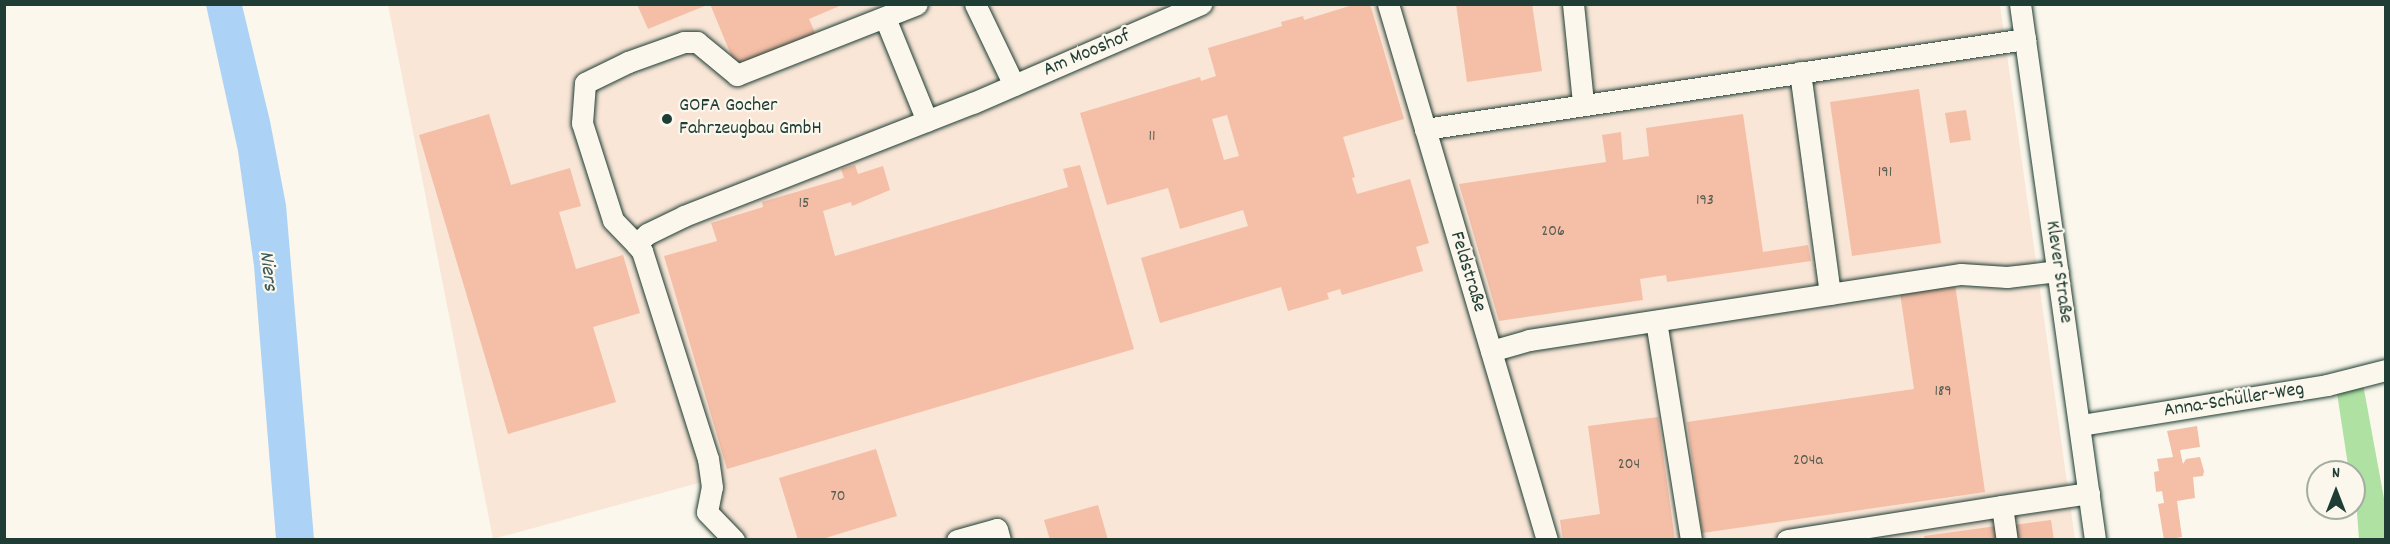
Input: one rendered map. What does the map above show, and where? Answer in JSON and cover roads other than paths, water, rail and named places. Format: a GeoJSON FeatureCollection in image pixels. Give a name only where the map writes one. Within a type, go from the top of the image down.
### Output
{"type":"FeatureCollection","features":[{"type":"Feature","properties":{"kind":"street"},"geometry":{"type":"LineString","coordinates":[[734,540],[707,512],[712,487],[708,459],[642,251],[613,220],[582,123],[585,83],[628,62],[684,42],[697,42],[737,75],[917,4]]}},
{"type":"Feature","properties":{"kind":"street"},"geometry":{"type":"LineString","coordinates":[[975,4],[1014,85]]}},
{"type":"Feature","properties":{"kind":"street","name":"Am Mooshof"},"geometry":{"type":"LineString","coordinates":[[636,244],[647,234],[684,216],[973,103],[1201,4]]}},
{"type":"Feature","properties":{"kind":"street","name":"Feldstraße"},"geometry":{"type":"LineString","coordinates":[[1388,4],[1548,540]]}},
{"type":"Feature","properties":{"kind":"street"},"geometry":{"type":"LineString","coordinates":[[1573,4],[1583,103]]}},
{"type":"Feature","properties":{"kind":"street","name":"Klever Straße"},"geometry":{"type":"LineString","coordinates":[[2020,4],[2081,425],[2095,540]]}},
{"type":"Feature","properties":{"kind":"street"},"geometry":{"type":"LineString","coordinates":[[885,18],[927,121]]}},
{"type":"Feature","properties":{"kind":"street"},"geometry":{"type":"LineString","coordinates":[[1425,129],[1583,103],[2025,39]]}},
{"type":"Feature","properties":{"kind":"street"},"geometry":{"type":"LineString","coordinates":[[1800,72],[1830,294]]}},
{"type":"Feature","properties":{"kind":"street"},"geometry":{"type":"LineString","coordinates":[[1491,351],[1529,340],[1962,274],[2007,277],[2058,271]]}},
{"type":"Feature","properties":{"kind":"street"},"geometry":{"type":"LineString","coordinates":[[1656,321],[1691,540]]}},
{"type":"Feature","properties":{"kind":"street","name":"Anna-Schüller-Weg"},"geometry":{"type":"LineString","coordinates":[[2081,425],[2327,385],[2385,370]]}},
{"type":"Feature","properties":{"kind":"street"},"geometry":{"type":"LineString","coordinates":[[1787,540],[2089,493]]}},
{"type":"Feature","properties":{"kind":"street"},"geometry":{"type":"LineString","coordinates":[[2002,506],[2007,540]]}},
{"type":"Feature","properties":{"kind":"street"},"geometry":{"type":"LineString","coordinates":[[957,540],[997,529],[1000,540]]}},
{"type":"Feature","properties":{"kind":"water","name":"Niers"},"geometry":{"type":"Polygon","coordinates":[[[206,5],[242,5],[270,121],[286,205],[314,539],[276,539],[254,266],[238,151],[206,5]]]}},
{"type":"Feature","properties":{"kind":"place","name":"GOFA Gocher Fahrzeugbau GmbH"},"geometry":{"type":"Point","coordinates":[667,119]}}]}
